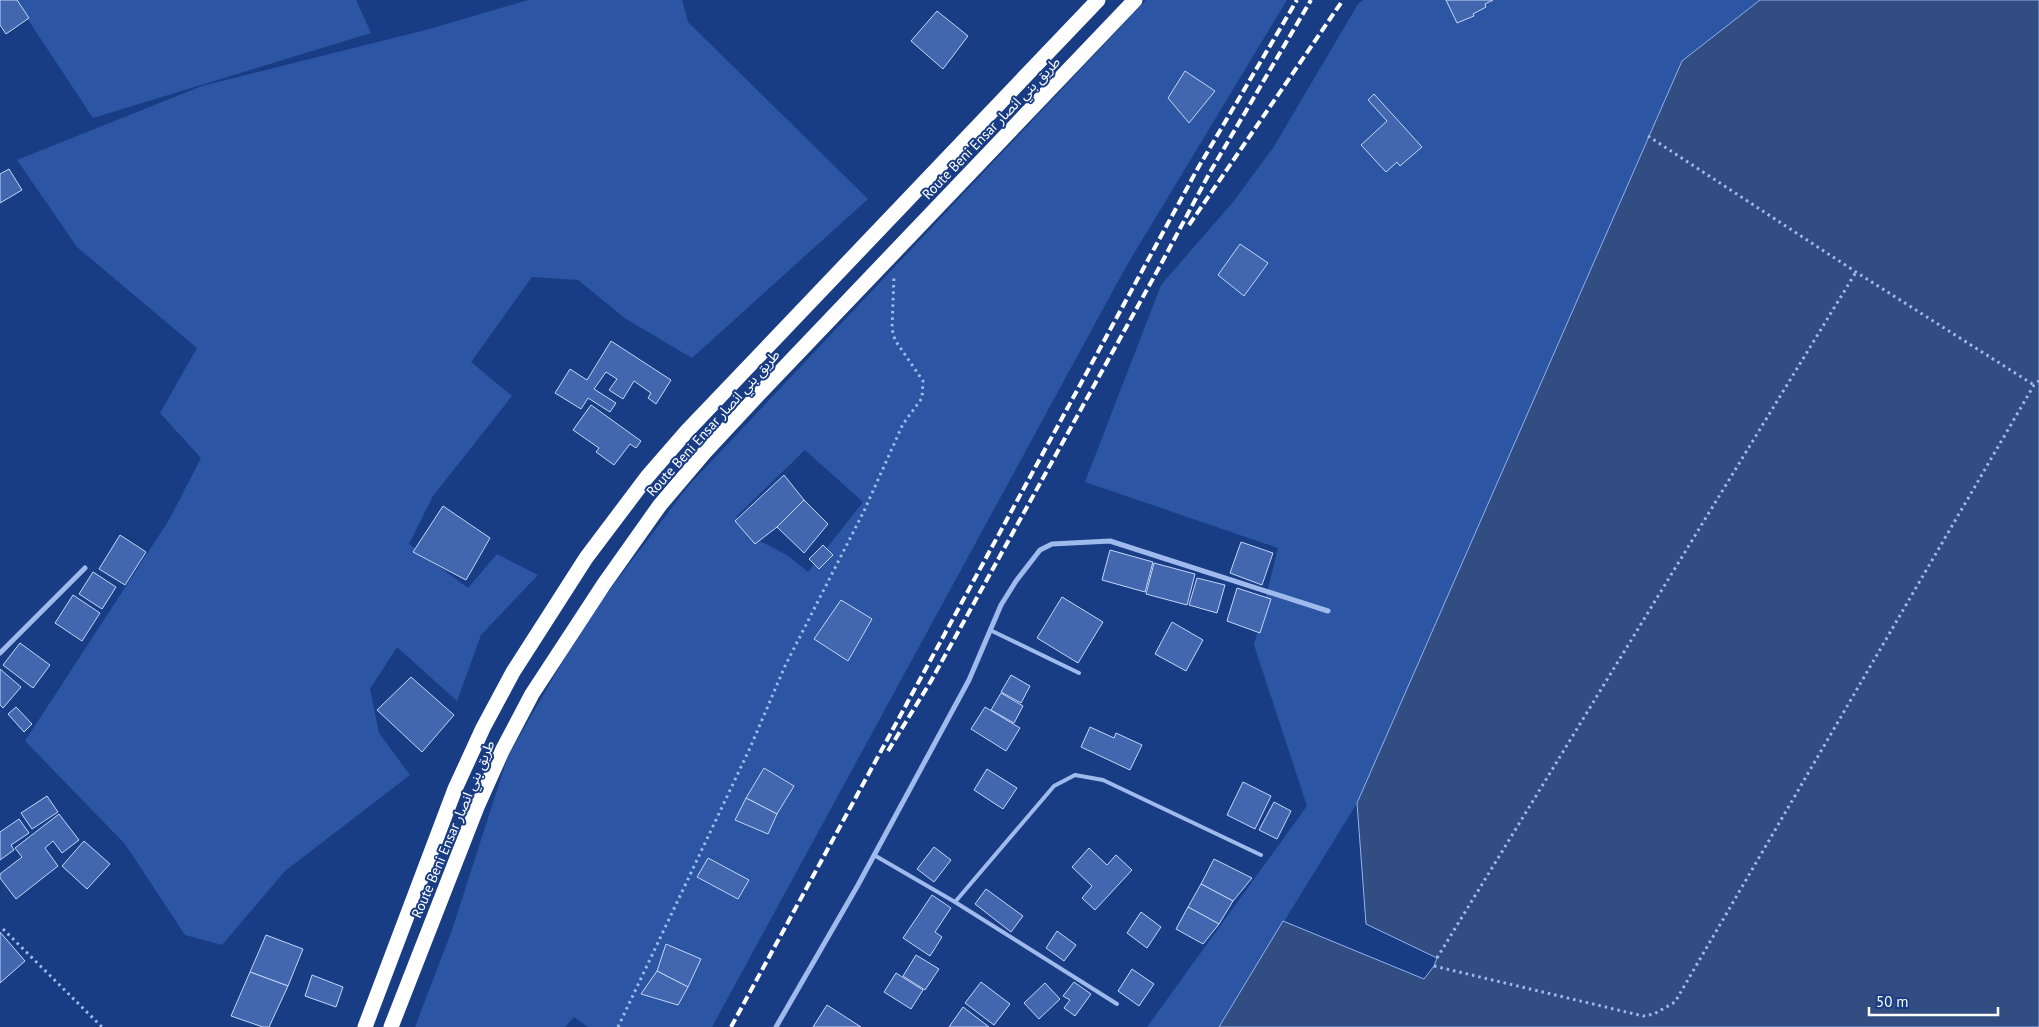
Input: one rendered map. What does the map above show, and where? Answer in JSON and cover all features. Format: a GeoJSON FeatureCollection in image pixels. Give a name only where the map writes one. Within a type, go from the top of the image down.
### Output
{"type":"FeatureCollection","features":[{"type":"Feature","properties":{"kind":"highway","name":"Route Beni Ensar طريق بني انصار"},"geometry":{"type":"LineString","coordinates":[[365,1027],[455,789],[479,737],[512,672],[586,558],[647,477],[686,431],[1098,0]]}},
{"type":"Feature","properties":{"kind":"highway","name":"Route Beni Ensar طريق بني انصار"},"geometry":{"type":"LineString","coordinates":[[391,1027],[477,807],[502,751],[532,694],[604,584],[660,505],[746,408],[1135,0]]}},
{"type":"Feature","properties":{"kind":"street"},"geometry":{"type":"LineString","coordinates":[[776,1027],[874,855],[970,680],[1001,605],[1016,581],[1040,550],[1052,544],[1110,541],[1328,611]]}},
{"type":"Feature","properties":{"kind":"street"},"geometry":{"type":"LineString","coordinates":[[0,653],[85,568]]}},
{"type":"Feature","properties":{"kind":"lane"},"geometry":{"type":"LineString","coordinates":[[990,630],[1079,673]]}},
{"type":"Feature","properties":{"kind":"lane"},"geometry":{"type":"LineString","coordinates":[[954,902],[1054,786],[1075,775],[1103,780],[1262,855]]}},
{"type":"Feature","properties":{"kind":"lane"},"geometry":{"type":"LineString","coordinates":[[874,855],[954,902],[1117,1004]]}},
{"type":"Feature","properties":{"kind":"path"},"geometry":{"type":"LineString","coordinates":[[1648,136],[1856,272],[2034,384]]}},
{"type":"Feature","properties":{"kind":"path"},"geometry":{"type":"LineString","coordinates":[[618,1027],[750,748],[785,666],[864,511],[903,424],[922,398],[923,381],[895,340],[892,330],[896,251]]}},
{"type":"Feature","properties":{"kind":"path"},"geometry":{"type":"LineString","coordinates":[[1437,958],[1856,272]]}},
{"type":"Feature","properties":{"kind":"path"},"geometry":{"type":"LineString","coordinates":[[1434,966],[1643,1016],[1654,1014],[1675,1002],[2034,384],[2039,381]]}},
{"type":"Feature","properties":{"kind":"path"},"geometry":{"type":"LineString","coordinates":[[3,929],[102,1027]]}},
{"type":"Feature","properties":{"kind":"shaded area"},"geometry":{"type":"Polygon","coordinates":[[[15,0],[356,0],[371,33],[93,118],[15,0]]]}},
{"type":"Feature","properties":{"kind":"shaded area"},"geometry":{"type":"Polygon","coordinates":[[[528,0],[682,0],[688,22],[868,199],[692,358],[626,319],[578,280],[532,277],[471,362],[512,396],[433,496],[409,544],[468,588],[497,554],[538,575],[481,635],[457,701],[397,647],[370,689],[379,733],[410,775],[285,871],[222,945],[185,935],[125,844],[25,741],[169,520],[201,458],[160,413],[197,348],[77,247],[17,160],[202,86],[426,30],[528,0]]]}},
{"type":"Feature","properties":{"kind":"shaded area"},"geometry":{"type":"Polygon","coordinates":[[[1146,0],[1287,0],[1127,265],[712,1027],[588,1027],[574,1017],[565,1027],[415,1027],[452,930],[508,756],[586,621],[689,485],[1146,0]],[[805,450],[736,517],[754,538],[787,555],[808,572],[863,502],[805,450]]]}},
{"type":"Feature","properties":{"kind":"shaded area"},"geometry":{"type":"Polygon","coordinates":[[[1363,0],[1760,0],[1682,61],[1357,803],[1219,1027],[1147,1027],[1307,806],[1254,645],[1278,548],[1085,482],[1161,285],[1233,202],[1273,148],[1358,4],[1363,0]]]}},
{"type":"Feature","properties":{"kind":"shaded area"},"geometry":{"type":"Polygon","coordinates":[[[1760,0],[2039,0],[2039,1027],[1219,1027],[1283,921],[1424,979],[1434,966],[1437,958],[1366,924],[1357,803],[1682,61],[1760,0]]]}},
{"type":"Feature","properties":{"kind":"building"},"geometry":{"type":"Polygon","coordinates":[[[0,0],[17,0],[29,18],[6,34],[0,25],[0,0]]]}},
{"type":"Feature","properties":{"kind":"building"},"geometry":{"type":"Polygon","coordinates":[[[1446,0],[1493,0],[1485,4],[1486,7],[1473,14],[1474,16],[1457,23],[1446,0]]]}},
{"type":"Feature","properties":{"kind":"building"},"geometry":{"type":"Polygon","coordinates":[[[937,11],[968,36],[943,69],[911,41],[937,11]]]}},
{"type":"Feature","properties":{"kind":"building"},"geometry":{"type":"Polygon","coordinates":[[[1185,71],[1215,91],[1189,123],[1168,98],[1185,71]]]}},
{"type":"Feature","properties":{"kind":"building"},"geometry":{"type":"Polygon","coordinates":[[[1374,94],[1422,147],[1400,166],[1397,162],[1386,172],[1361,145],[1387,121],[1368,100],[1374,94]]]}},
{"type":"Feature","properties":{"kind":"building"},"geometry":{"type":"Polygon","coordinates":[[[9,169],[22,190],[0,203],[0,174],[9,169]]]}},
{"type":"Feature","properties":{"kind":"building"},"geometry":{"type":"Polygon","coordinates":[[[1240,244],[1268,263],[1244,296],[1218,275],[1240,244]]]}},
{"type":"Feature","properties":{"kind":"building"},"geometry":{"type":"Polygon","coordinates":[[[611,341],[671,380],[656,404],[648,398],[651,393],[634,381],[623,399],[609,390],[617,379],[606,372],[594,389],[616,403],[610,412],[588,398],[581,409],[555,393],[570,369],[587,380],[611,341]]]}},
{"type":"Feature","properties":{"kind":"building"},"geometry":{"type":"Polygon","coordinates":[[[591,405],[641,441],[636,448],[630,444],[614,465],[596,452],[599,448],[573,430],[591,405]]]}},
{"type":"Feature","properties":{"kind":"building"},"geometry":{"type":"Polygon","coordinates":[[[784,475],[804,500],[777,527],[755,544],[735,521],[784,475]]]}},
{"type":"Feature","properties":{"kind":"building"},"geometry":{"type":"Polygon","coordinates":[[[804,500],[828,524],[804,553],[777,527],[804,500]]]}},
{"type":"Feature","properties":{"kind":"building"},"geometry":{"type":"Polygon","coordinates":[[[443,506],[490,538],[466,580],[413,552],[443,506]]]}},
{"type":"Feature","properties":{"kind":"building"},"geometry":{"type":"Polygon","coordinates":[[[120,535],[146,552],[125,585],[99,569],[120,535]]]}},
{"type":"Feature","properties":{"kind":"building"},"geometry":{"type":"Polygon","coordinates":[[[1241,542],[1273,553],[1262,585],[1230,573],[1241,542]]]}},
{"type":"Feature","properties":{"kind":"building"},"geometry":{"type":"Polygon","coordinates":[[[823,545],[833,555],[819,569],[809,559],[823,545]]]}},
{"type":"Feature","properties":{"kind":"building"},"geometry":{"type":"Polygon","coordinates":[[[1110,550],[1153,562],[1145,592],[1102,580],[1110,550]]]}},
{"type":"Feature","properties":{"kind":"building"},"geometry":{"type":"Polygon","coordinates":[[[1154,563],[1195,574],[1187,605],[1146,594],[1154,563]]]}},
{"type":"Feature","properties":{"kind":"building"},"geometry":{"type":"Polygon","coordinates":[[[93,572],[116,587],[102,609],[79,594],[93,572]]]}},
{"type":"Feature","properties":{"kind":"building"},"geometry":{"type":"Polygon","coordinates":[[[1197,578],[1225,585],[1217,613],[1189,605],[1197,578]]]}},
{"type":"Feature","properties":{"kind":"building"},"geometry":{"type":"Polygon","coordinates":[[[1237,588],[1271,599],[1260,633],[1227,621],[1237,588]]]}},
{"type":"Feature","properties":{"kind":"building"},"geometry":{"type":"Polygon","coordinates":[[[73,595],[100,613],[82,641],[55,623],[73,595]]]}},
{"type":"Feature","properties":{"kind":"building"},"geometry":{"type":"Polygon","coordinates":[[[1062,597],[1103,622],[1078,663],[1037,638],[1062,597]]]}},
{"type":"Feature","properties":{"kind":"building"},"geometry":{"type":"Polygon","coordinates":[[[841,600],[872,619],[848,661],[814,639],[841,600]]]}},
{"type":"Feature","properties":{"kind":"building"},"geometry":{"type":"Polygon","coordinates":[[[1172,622],[1203,640],[1186,671],[1155,654],[1172,622]]]}},
{"type":"Feature","properties":{"kind":"building"},"geometry":{"type":"Polygon","coordinates":[[[20,643],[50,665],[33,688],[3,665],[20,643]]]}},
{"type":"Feature","properties":{"kind":"building"},"geometry":{"type":"Polygon","coordinates":[[[0,669],[21,687],[3,708],[0,705],[0,669]]]}},
{"type":"Feature","properties":{"kind":"building"},"geometry":{"type":"Polygon","coordinates":[[[1011,675],[1030,686],[1021,703],[1001,692],[1011,675]]]}},
{"type":"Feature","properties":{"kind":"building"},"geometry":{"type":"Polygon","coordinates":[[[411,677],[454,715],[422,752],[377,710],[411,677]]]}},
{"type":"Feature","properties":{"kind":"building"},"geometry":{"type":"Polygon","coordinates":[[[1001,693],[1023,706],[1014,723],[991,710],[1001,693]]]}},
{"type":"Feature","properties":{"kind":"building"},"geometry":{"type":"Polygon","coordinates":[[[16,707],[32,724],[24,732],[8,714],[16,707]]]}},
{"type":"Feature","properties":{"kind":"building"},"geometry":{"type":"Polygon","coordinates":[[[985,707],[1020,728],[1006,751],[971,729],[985,707]]]}},
{"type":"Feature","properties":{"kind":"building"},"geometry":{"type":"Polygon","coordinates":[[[1090,727],[1114,738],[1116,733],[1142,745],[1130,770],[1081,747],[1090,727]]]}},
{"type":"Feature","properties":{"kind":"building"},"geometry":{"type":"Polygon","coordinates":[[[764,768],[794,786],[777,814],[746,798],[764,768]]]}},
{"type":"Feature","properties":{"kind":"building"},"geometry":{"type":"Polygon","coordinates":[[[987,769],[1017,788],[1003,809],[974,790],[987,769]]]}},
{"type":"Feature","properties":{"kind":"building"},"geometry":{"type":"Polygon","coordinates":[[[1243,782],[1271,796],[1255,829],[1227,815],[1243,782]]]}},
{"type":"Feature","properties":{"kind":"building"},"geometry":{"type":"Polygon","coordinates":[[[47,796],[58,812],[32,829],[21,813],[47,796]]]}},
{"type":"Feature","properties":{"kind":"building"},"geometry":{"type":"Polygon","coordinates":[[[746,798],[777,814],[768,834],[735,820],[746,798]]]}},
{"type":"Feature","properties":{"kind":"building"},"geometry":{"type":"Polygon","coordinates":[[[1274,802],[1291,811],[1277,839],[1259,830],[1274,802]]]}},
{"type":"Feature","properties":{"kind":"building"},"geometry":{"type":"Polygon","coordinates":[[[59,814],[79,840],[62,853],[53,841],[45,848],[58,866],[16,899],[0,878],[0,874],[22,857],[15,848],[59,814]]]}},
{"type":"Feature","properties":{"kind":"building"},"geometry":{"type":"Polygon","coordinates":[[[19,819],[29,833],[11,845],[14,850],[0,860],[0,832],[19,819]]]}},
{"type":"Feature","properties":{"kind":"building"},"geometry":{"type":"Polygon","coordinates":[[[84,841],[110,864],[87,889],[62,866],[84,841]]]}},
{"type":"Feature","properties":{"kind":"building"},"geometry":{"type":"Polygon","coordinates":[[[934,847],[951,860],[934,882],[917,869],[934,847]]]}},
{"type":"Feature","properties":{"kind":"building"},"geometry":{"type":"Polygon","coordinates":[[[1089,848],[1107,865],[1116,855],[1132,870],[1095,910],[1082,898],[1092,886],[1072,867],[1089,848]]]}},
{"type":"Feature","properties":{"kind":"building"},"geometry":{"type":"Polygon","coordinates":[[[708,858],[749,880],[738,899],[697,877],[708,858]]]}},
{"type":"Feature","properties":{"kind":"building"},"geometry":{"type":"Polygon","coordinates":[[[1214,859],[1252,878],[1233,901],[1201,884],[1214,859]]]}},
{"type":"Feature","properties":{"kind":"building"},"geometry":{"type":"Polygon","coordinates":[[[1201,884],[1233,901],[1219,924],[1188,907],[1201,884]]]}},
{"type":"Feature","properties":{"kind":"building"},"geometry":{"type":"Polygon","coordinates":[[[986,889],[1023,916],[1011,932],[975,904],[986,889]]]}},
{"type":"Feature","properties":{"kind":"building"},"geometry":{"type":"Polygon","coordinates":[[[932,895],[951,908],[935,932],[942,937],[930,956],[903,938],[932,895]]]}},
{"type":"Feature","properties":{"kind":"building"},"geometry":{"type":"Polygon","coordinates":[[[1188,907],[1219,924],[1203,944],[1176,929],[1188,907]]]}},
{"type":"Feature","properties":{"kind":"building"},"geometry":{"type":"Polygon","coordinates":[[[1141,912],[1161,927],[1147,948],[1127,933],[1141,912]]]}},
{"type":"Feature","properties":{"kind":"building"},"geometry":{"type":"Polygon","coordinates":[[[1057,931],[1076,945],[1064,961],[1046,948],[1057,931]]]}},
{"type":"Feature","properties":{"kind":"building"},"geometry":{"type":"Polygon","coordinates":[[[0,932],[25,961],[0,983],[0,932]]]}},
{"type":"Feature","properties":{"kind":"building"},"geometry":{"type":"Polygon","coordinates":[[[266,935],[303,949],[288,986],[250,972],[266,935]]]}},
{"type":"Feature","properties":{"kind":"building"},"geometry":{"type":"Polygon","coordinates":[[[666,944],[701,959],[688,987],[657,971],[666,944]]]}},
{"type":"Feature","properties":{"kind":"building"},"geometry":{"type":"Polygon","coordinates":[[[916,955],[939,969],[925,990],[903,976],[916,955]]]}},
{"type":"Feature","properties":{"kind":"building"},"geometry":{"type":"Polygon","coordinates":[[[1132,969],[1154,984],[1139,1006],[1118,991],[1132,969]]]}},
{"type":"Feature","properties":{"kind":"building"},"geometry":{"type":"Polygon","coordinates":[[[657,971],[688,987],[678,1005],[641,994],[657,971]]]}},
{"type":"Feature","properties":{"kind":"building"},"geometry":{"type":"Polygon","coordinates":[[[250,972],[288,986],[269,1027],[263,1027],[231,1016],[250,972]]]}},
{"type":"Feature","properties":{"kind":"building"},"geometry":{"type":"Polygon","coordinates":[[[896,973],[923,990],[911,1009],[884,992],[896,973]]]}},
{"type":"Feature","properties":{"kind":"building"},"geometry":{"type":"Polygon","coordinates":[[[312,975],[343,987],[336,1007],[305,996],[312,975]]]}},
{"type":"Feature","properties":{"kind":"building"},"geometry":{"type":"Polygon","coordinates":[[[981,982],[1010,1004],[994,1025],[965,1003],[981,982]]]}},
{"type":"Feature","properties":{"kind":"building"},"geometry":{"type":"Polygon","coordinates":[[[1074,982],[1091,994],[1075,1016],[1064,1008],[1070,1000],[1063,996],[1074,982]]]}},
{"type":"Feature","properties":{"kind":"building"},"geometry":{"type":"Polygon","coordinates":[[[1045,983],[1060,999],[1039,1019],[1024,1003],[1045,983]]]}},
{"type":"Feature","properties":{"kind":"building"},"geometry":{"type":"Polygon","coordinates":[[[827,1005],[861,1027],[813,1027],[827,1005]]]}},
{"type":"Feature","properties":{"kind":"building"},"geometry":{"type":"Polygon","coordinates":[[[963,1007],[989,1027],[949,1027],[963,1007]]]}},
{"type":"Feature","properties":{"kind":"railway"},"geometry":{"type":"LineString","coordinates":[[731,1027],[1198,168],[1297,0]]}},
{"type":"Feature","properties":{"kind":"railway"},"geometry":{"type":"LineString","coordinates":[[888,751],[931,681],[1209,174],[1311,0]]}},
{"type":"Feature","properties":{"kind":"railway"},"geometry":{"type":"LineString","coordinates":[[1189,225],[1343,0]]}}]}
